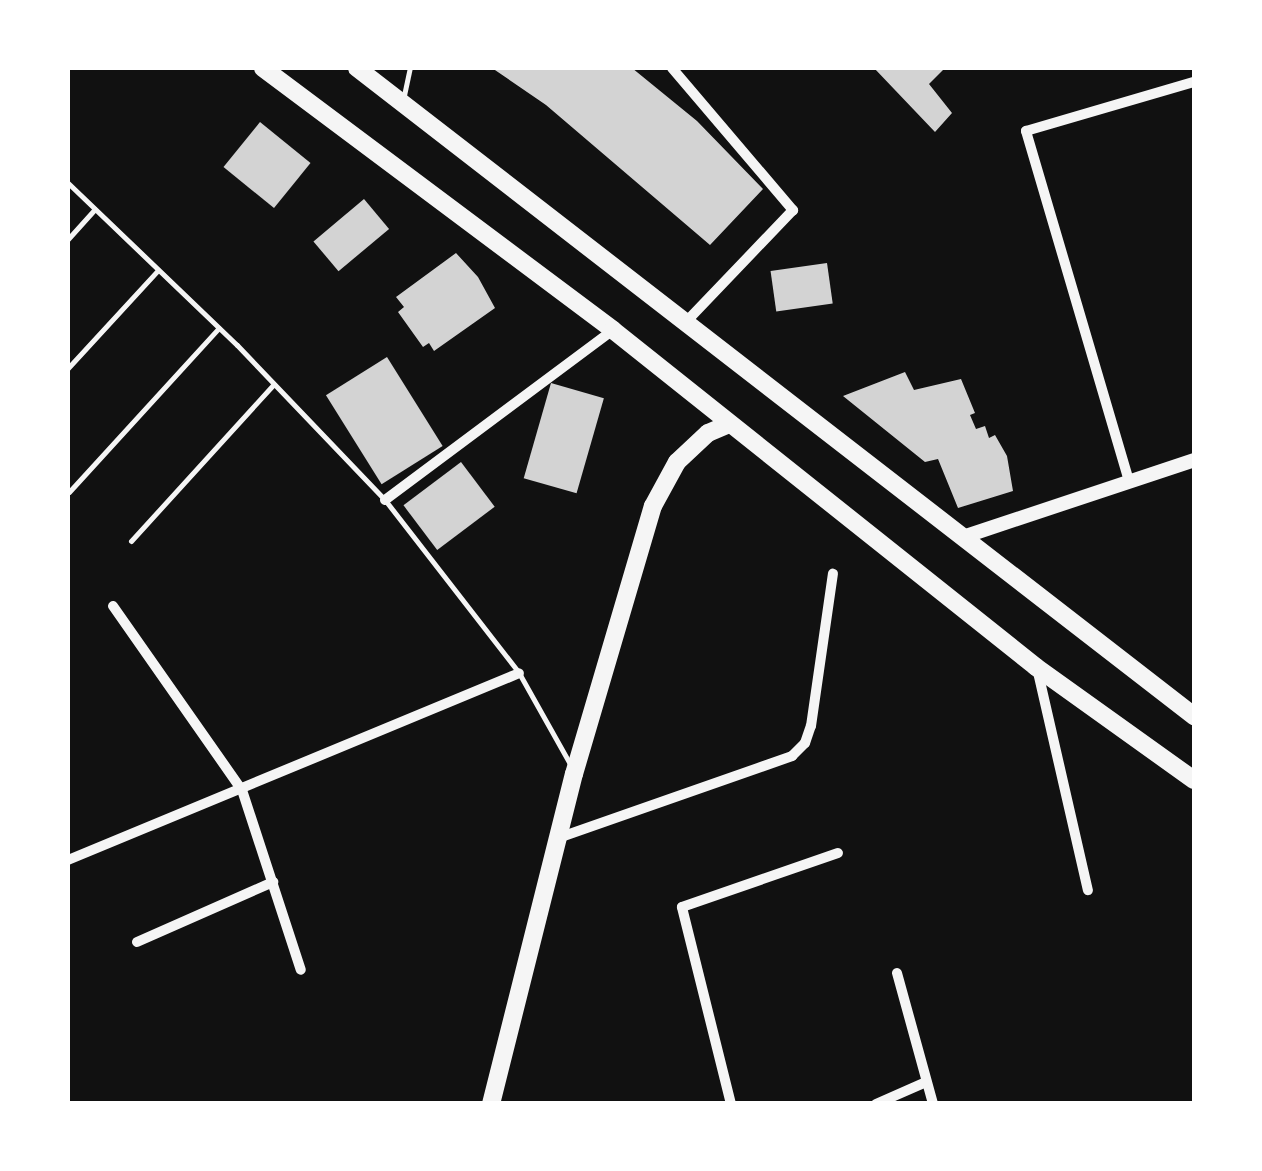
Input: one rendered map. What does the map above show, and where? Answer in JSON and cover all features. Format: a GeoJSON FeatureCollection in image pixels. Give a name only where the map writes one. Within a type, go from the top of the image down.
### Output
{"type":"FeatureCollection","features":[{"type":"Feature","properties":{"kind":"main road"},"geometry":{"type":"LineString","coordinates":[[262,68],[613,330],[1036,666],[1194,780]]}},
{"type":"Feature","properties":{"kind":"main road"},"geometry":{"type":"LineString","coordinates":[[356,68],[1194,716]]}},
{"type":"Feature","properties":{"kind":"main road"},"geometry":{"type":"LineString","coordinates":[[491,1104],[574,774],[652,506],[678,462],[708,433],[729,424]]}},
{"type":"Feature","properties":{"kind":"street"},"geometry":{"type":"LineString","coordinates":[[672,68],[793,210],[686,322]]}},
{"type":"Feature","properties":{"kind":"street"},"geometry":{"type":"LineString","coordinates":[[1129,482],[1026,131],[1194,82]]}},
{"type":"Feature","properties":{"kind":"street"},"geometry":{"type":"LineString","coordinates":[[385,500],[613,330]]}},
{"type":"Feature","properties":{"kind":"street"},"geometry":{"type":"LineString","coordinates":[[966,536],[1194,460]]}},
{"type":"Feature","properties":{"kind":"street"},"geometry":{"type":"LineString","coordinates":[[561,837],[792,756],[805,743],[811,726],[833,574]]}},
{"type":"Feature","properties":{"kind":"street"},"geometry":{"type":"LineString","coordinates":[[113,606],[242,790],[301,970]]}},
{"type":"Feature","properties":{"kind":"street"},"geometry":{"type":"LineString","coordinates":[[1036,666],[1088,890]]}},
{"type":"Feature","properties":{"kind":"street"},"geometry":{"type":"LineString","coordinates":[[68,860],[520,672]]}},
{"type":"Feature","properties":{"kind":"street"},"geometry":{"type":"LineString","coordinates":[[732,1104],[682,907],[838,853]]}},
{"type":"Feature","properties":{"kind":"street"},"geometry":{"type":"LineString","coordinates":[[136,942],[272,882]]}},
{"type":"Feature","properties":{"kind":"street"},"geometry":{"type":"LineString","coordinates":[[897,973],[933,1104]]}},
{"type":"Feature","properties":{"kind":"street"},"geometry":{"type":"LineString","coordinates":[[876,1104],[926,1082]]}},
{"type":"Feature","properties":{"kind":"lane"},"geometry":{"type":"LineString","coordinates":[[402,102],[410,68]]}},
{"type":"Feature","properties":{"kind":"lane"},"geometry":{"type":"LineString","coordinates":[[68,183],[219,328],[385,500],[520,672],[574,774]]}},
{"type":"Feature","properties":{"kind":"lane"},"geometry":{"type":"LineString","coordinates":[[68,239],[95,209]]}},
{"type":"Feature","properties":{"kind":"lane"},"geometry":{"type":"LineString","coordinates":[[68,368],[158,270]]}},
{"type":"Feature","properties":{"kind":"lane"},"geometry":{"type":"LineString","coordinates":[[69,492],[219,328]]}},
{"type":"Feature","properties":{"kind":"lane"},"geometry":{"type":"LineString","coordinates":[[131,541],[274,384]]}},
{"type":"Feature","properties":{"kind":"building"},"geometry":{"type":"Polygon","coordinates":[[[492,68],[632,68],[697,121],[763,189],[710,245],[546,105],[492,68]]]}},
{"type":"Feature","properties":{"kind":"building"},"geometry":{"type":"Polygon","coordinates":[[[874,68],[945,68],[929,84],[952,113],[935,132],[874,68]]]}},
{"type":"Feature","properties":{"kind":"building"},"geometry":{"type":"Polygon","coordinates":[[[260,122],[311,163],[274,208],[223,167],[260,122]]]}},
{"type":"Feature","properties":{"kind":"building"},"geometry":{"type":"Polygon","coordinates":[[[364,199],[389,229],[339,271],[313,241],[364,199]]]}},
{"type":"Feature","properties":{"kind":"building"},"geometry":{"type":"Polygon","coordinates":[[[456,253],[478,277],[495,308],[434,351],[429,343],[423,347],[398,312],[404,307],[396,297],[456,253]]]}},
{"type":"Feature","properties":{"kind":"building"},"geometry":{"type":"Polygon","coordinates":[[[827,263],[833,304],[776,312],[771,271],[827,263]]]}},
{"type":"Feature","properties":{"kind":"building"},"geometry":{"type":"Polygon","coordinates":[[[387,357],[443,446],[382,484],[326,395],[387,357]]]}},
{"type":"Feature","properties":{"kind":"building"},"geometry":{"type":"Polygon","coordinates":[[[905,372],[914,390],[961,379],[975,413],[970,415],[976,429],[985,426],[989,438],[995,435],[1007,456],[1013,491],[958,508],[938,459],[925,462],[843,396],[905,372]]]}},
{"type":"Feature","properties":{"kind":"building"},"geometry":{"type":"Polygon","coordinates":[[[551,383],[604,398],[577,493],[524,478],[551,383]]]}},
{"type":"Feature","properties":{"kind":"building"},"geometry":{"type":"Polygon","coordinates":[[[461,462],[495,507],[437,550],[403,505],[461,462]]]}}]}
